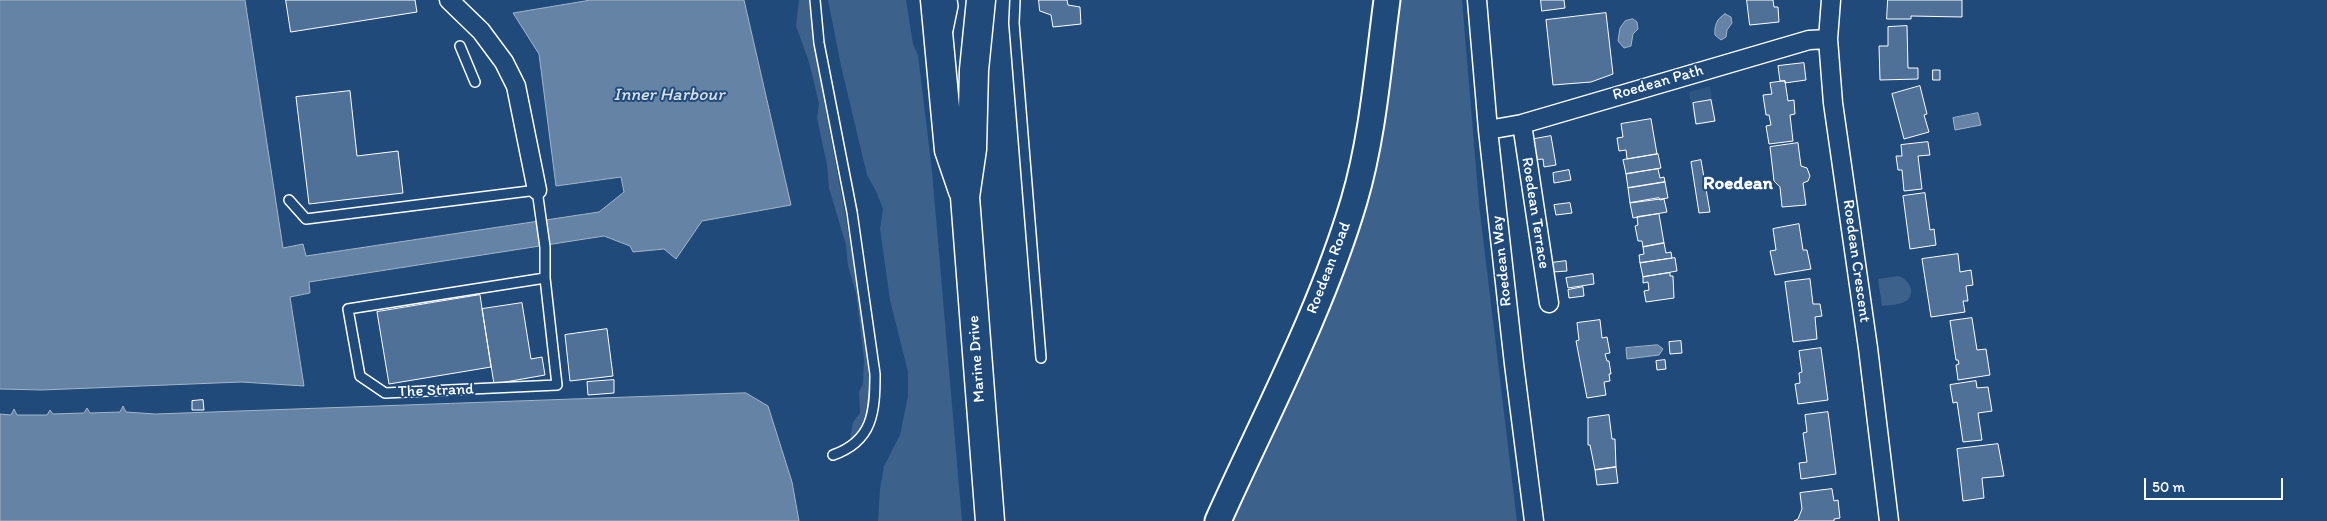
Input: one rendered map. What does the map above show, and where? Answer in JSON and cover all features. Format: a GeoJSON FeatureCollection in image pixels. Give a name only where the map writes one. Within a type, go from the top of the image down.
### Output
{"type":"FeatureCollection","features":[{"type":"Feature","properties":{"kind":"main road","name":"Marine Drive"},"geometry":{"type":"LineString","coordinates":[[935,0],[949,150],[965,197]]}},
{"type":"Feature","properties":{"kind":"main road","name":"Marine Drive"},"geometry":{"type":"LineString","coordinates":[[981,0],[974,70],[972,149],[965,197],[990,521]]}},
{"type":"Feature","properties":{"kind":"main road","name":"Roedean Road"},"geometry":{"type":"LineString","coordinates":[[1218,521],[1327,280],[1354,201],[1372,108],[1387,0]]}},
{"type":"Feature","properties":{"kind":"street","name":"The Strand"},"geometry":{"type":"LineString","coordinates":[[449,0],[480,30],[511,72],[538,197]]}},
{"type":"Feature","properties":{"kind":"street","name":"Roedean Way"},"geometry":{"type":"LineString","coordinates":[[1478,0],[1488,130],[1512,354],[1534,521]]}},
{"type":"Feature","properties":{"kind":"street","name":"Roedean Crescent"},"geometry":{"type":"LineString","coordinates":[[1831,0],[1828,39],[1836,127],[1868,348],[1889,521]]}},
{"type":"Feature","properties":{"kind":"street","name":"Roedean Path"},"geometry":{"type":"LineString","coordinates":[[1488,130],[1522,124],[1809,40],[1828,39]]}},
{"type":"Feature","properties":{"kind":"street","name":"Roedean Terrace"},"geometry":{"type":"LineString","coordinates":[[1522,124],[1549,303]]}},
{"type":"Feature","properties":{"kind":"lane"},"geometry":{"type":"LineString","coordinates":[[815,0],[819,43],[852,212],[875,374],[874,398],[865,434],[852,448],[833,456]]}},
{"type":"Feature","properties":{"kind":"lane"},"geometry":{"type":"LineString","coordinates":[[942,59],[953,6],[952,0]]}},
{"type":"Feature","properties":{"kind":"lane"},"geometry":{"type":"LineString","coordinates":[[1015,0],[1014,23],[1041,358]]}},
{"type":"Feature","properties":{"kind":"lane"},"geometry":{"type":"LineString","coordinates":[[460,46],[475,82]]}},
{"type":"Feature","properties":{"kind":"lane"},"geometry":{"type":"LineString","coordinates":[[289,200],[306,219],[538,197]]}},
{"type":"Feature","properties":{"kind":"lane","name":"The Strand"},"geometry":{"type":"LineString","coordinates":[[538,197],[545,247],[545,278],[557,385],[385,393],[360,376],[348,309],[545,278]]}},
{"type":"Feature","properties":{"kind":"shaded area"},"geometry":{"type":"Polygon","coordinates":[[[799,0],[809,0],[813,36],[867,345],[869,389],[867,414],[861,430],[850,439],[853,422],[860,413],[859,392],[863,384],[864,359],[856,293],[848,266],[846,245],[829,188],[827,165],[817,118],[819,104],[809,62],[796,26],[799,0]]]}},
{"type":"Feature","properties":{"kind":"shaded area"},"geometry":{"type":"Polygon","coordinates":[[[828,0],[906,0],[913,44],[918,55],[932,171],[962,521],[878,521],[884,466],[900,435],[908,396],[908,372],[890,300],[880,229],[883,209],[867,175],[841,66],[828,0]]]}},
{"type":"Feature","properties":{"kind":"shaded area"},"geometry":{"type":"Polygon","coordinates":[[[1397,0],[1462,0],[1479,204],[1517,521],[1228,521],[1301,360],[1397,0]]]}},
{"type":"Feature","properties":{"kind":"shaded area"},"geometry":{"type":"Polygon","coordinates":[[[1710,86],[1716,122],[1695,125],[1689,92],[1710,86]]]}},
{"type":"Feature","properties":{"kind":"shaded area"},"geometry":{"type":"Polygon","coordinates":[[[1898,276],[1905,280],[1910,287],[1911,294],[1909,298],[1901,303],[1882,306],[1878,279],[1898,276]]]}},
{"type":"Feature","properties":{"kind":"water","name":"Inner Harbour"},"geometry":{"type":"Polygon","coordinates":[[[0,0],[245,0],[283,248],[303,244],[306,256],[599,212],[624,192],[621,177],[556,186],[539,54],[513,13],[591,0],[744,0],[791,205],[702,221],[676,259],[664,249],[633,252],[630,246],[604,236],[309,282],[310,293],[290,297],[304,386],[241,382],[42,390],[0,389],[0,0]]]}},
{"type":"Feature","properties":{"kind":"water"},"geometry":{"type":"Polygon","coordinates":[[[1725,14],[1731,17],[1732,23],[1727,30],[1726,37],[1721,40],[1715,35],[1715,28],[1718,20],[1725,14]]]}},
{"type":"Feature","properties":{"kind":"water"},"geometry":{"type":"Polygon","coordinates":[[[1633,19],[1637,22],[1638,29],[1633,34],[1631,46],[1624,48],[1618,41],[1620,28],[1625,21],[1633,19]]]}},
{"type":"Feature","properties":{"kind":"water"},"geometry":{"type":"Polygon","coordinates":[[[1978,113],[1981,125],[1955,130],[1953,118],[1978,113]]]}},
{"type":"Feature","properties":{"kind":"water"},"geometry":{"type":"Polygon","coordinates":[[[1658,345],[1663,349],[1659,355],[1627,359],[1626,348],[1658,345]]]}},
{"type":"Feature","properties":{"kind":"water"},"geometry":{"type":"Polygon","coordinates":[[[746,393],[768,406],[792,482],[799,521],[0,521],[0,414],[11,415],[14,409],[17,415],[47,415],[50,410],[53,414],[84,413],[87,408],[90,413],[120,412],[123,406],[126,412],[155,414],[746,393]]]}},
{"type":"Feature","properties":{"kind":"building"},"geometry":{"type":"Polygon","coordinates":[[[286,0],[415,0],[417,12],[291,32],[286,0]]]}},
{"type":"Feature","properties":{"kind":"building"},"geometry":{"type":"Polygon","coordinates":[[[1039,0],[1067,0],[1068,5],[1080,7],[1081,24],[1053,27],[1051,15],[1040,11],[1039,0]]]}},
{"type":"Feature","properties":{"kind":"building"},"geometry":{"type":"Polygon","coordinates":[[[1541,0],[1564,0],[1565,8],[1542,11],[1541,0]]]}},
{"type":"Feature","properties":{"kind":"building"},"geometry":{"type":"Polygon","coordinates":[[[1747,0],[1773,0],[1774,7],[1778,7],[1779,22],[1750,25],[1747,0]]]}},
{"type":"Feature","properties":{"kind":"building"},"geometry":{"type":"Polygon","coordinates":[[[1888,0],[1962,0],[1962,17],[1911,16],[1911,19],[1887,19],[1888,0]]]}},
{"type":"Feature","properties":{"kind":"building"},"geometry":{"type":"Polygon","coordinates":[[[1606,13],[1613,74],[1591,82],[1553,85],[1546,20],[1606,13]]]}},
{"type":"Feature","properties":{"kind":"building"},"geometry":{"type":"Polygon","coordinates":[[[1907,26],[1908,68],[1918,68],[1918,79],[1880,80],[1879,46],[1888,46],[1888,27],[1907,26]]]}},
{"type":"Feature","properties":{"kind":"building"},"geometry":{"type":"Polygon","coordinates":[[[1804,63],[1806,80],[1785,83],[1785,81],[1780,81],[1778,66],[1804,63]]]}},
{"type":"Feature","properties":{"kind":"building"},"geometry":{"type":"Polygon","coordinates":[[[1933,70],[1940,70],[1940,80],[1933,80],[1933,70]]]}},
{"type":"Feature","properties":{"kind":"building"},"geometry":{"type":"Polygon","coordinates":[[[1785,81],[1788,101],[1794,100],[1795,114],[1790,115],[1793,141],[1769,144],[1766,126],[1771,125],[1769,115],[1766,115],[1763,95],[1772,94],[1770,83],[1785,81]]]}},
{"type":"Feature","properties":{"kind":"building"},"geometry":{"type":"Polygon","coordinates":[[[1920,86],[1927,114],[1924,115],[1929,132],[1904,139],[1892,94],[1920,86]]]}},
{"type":"Feature","properties":{"kind":"building"},"geometry":{"type":"Polygon","coordinates":[[[350,91],[357,156],[398,151],[403,193],[309,204],[296,97],[350,91]]]}},
{"type":"Feature","properties":{"kind":"building"},"geometry":{"type":"Polygon","coordinates":[[[1711,100],[1715,121],[1696,124],[1693,103],[1711,100]]]}},
{"type":"Feature","properties":{"kind":"building"},"geometry":{"type":"Polygon","coordinates":[[[1651,119],[1657,154],[1627,159],[1626,150],[1619,151],[1617,138],[1623,137],[1621,124],[1651,119]]]}},
{"type":"Feature","properties":{"kind":"building"},"geometry":{"type":"Polygon","coordinates":[[[1551,136],[1556,165],[1544,167],[1543,159],[1532,160],[1529,140],[1551,136]]]}},
{"type":"Feature","properties":{"kind":"building"},"geometry":{"type":"Polygon","coordinates":[[[1928,142],[1930,155],[1918,156],[1922,189],[1904,191],[1902,170],[1898,170],[1896,156],[1902,156],[1901,145],[1928,142]]]}},
{"type":"Feature","properties":{"kind":"building"},"geometry":{"type":"Polygon","coordinates":[[[1798,143],[1801,166],[1807,168],[1810,176],[1808,181],[1803,183],[1806,205],[1782,207],[1780,187],[1774,181],[1770,147],[1798,143]]]}},
{"type":"Feature","properties":{"kind":"building"},"geometry":{"type":"Polygon","coordinates":[[[1658,154],[1661,168],[1626,174],[1623,160],[1658,154]]]}},
{"type":"Feature","properties":{"kind":"building"},"geometry":{"type":"Polygon","coordinates":[[[1701,160],[1710,212],[1699,213],[1691,162],[1701,160]]]}},
{"type":"Feature","properties":{"kind":"building"},"geometry":{"type":"Polygon","coordinates":[[[1658,169],[1660,178],[1664,177],[1665,182],[1628,188],[1626,174],[1658,169]]]}},
{"type":"Feature","properties":{"kind":"building"},"geometry":{"type":"Polygon","coordinates":[[[1569,170],[1571,180],[1554,183],[1553,173],[1569,170]]]}},
{"type":"Feature","properties":{"kind":"building"},"geometry":{"type":"Polygon","coordinates":[[[1665,182],[1668,198],[1630,203],[1628,188],[1665,182]]]}},
{"type":"Feature","properties":{"kind":"building"},"geometry":{"type":"Polygon","coordinates":[[[1925,193],[1930,230],[1934,229],[1936,245],[1910,249],[1903,196],[1925,193]]]}},
{"type":"Feature","properties":{"kind":"building"},"geometry":{"type":"Polygon","coordinates":[[[1659,198],[1660,200],[1664,199],[1667,212],[1633,218],[1630,203],[1659,198]]]}},
{"type":"Feature","properties":{"kind":"building"},"geometry":{"type":"Polygon","coordinates":[[[1570,203],[1572,213],[1556,215],[1554,205],[1570,203]]]}},
{"type":"Feature","properties":{"kind":"building"},"geometry":{"type":"Polygon","coordinates":[[[1659,214],[1664,243],[1643,247],[1642,241],[1638,241],[1635,226],[1638,225],[1637,217],[1659,214]]]}},
{"type":"Feature","properties":{"kind":"building"},"geometry":{"type":"Polygon","coordinates":[[[1799,224],[1803,250],[1807,250],[1811,269],[1775,275],[1770,251],[1776,250],[1773,229],[1799,224]]]}},
{"type":"Feature","properties":{"kind":"building"},"geometry":{"type":"Polygon","coordinates":[[[1664,243],[1666,253],[1671,252],[1672,258],[1640,263],[1639,255],[1644,254],[1643,247],[1664,243]]]}},
{"type":"Feature","properties":{"kind":"building"},"geometry":{"type":"Polygon","coordinates":[[[1958,254],[1960,272],[1971,270],[1973,285],[1966,286],[1968,301],[1963,301],[1965,312],[1931,317],[1922,259],[1958,254]]]}},
{"type":"Feature","properties":{"kind":"building"},"geometry":{"type":"Polygon","coordinates":[[[1675,258],[1677,271],[1643,277],[1640,263],[1675,258]]]}},
{"type":"Feature","properties":{"kind":"building"},"geometry":{"type":"Polygon","coordinates":[[[1566,261],[1567,271],[1553,272],[1551,263],[1566,261]]]}},
{"type":"Feature","properties":{"kind":"building"},"geometry":{"type":"Polygon","coordinates":[[[1670,273],[1670,276],[1673,276],[1674,298],[1646,302],[1644,291],[1649,290],[1648,282],[1643,283],[1643,277],[1670,273]]]}},
{"type":"Feature","properties":{"kind":"building"},"geometry":{"type":"Polygon","coordinates":[[[1593,274],[1594,284],[1568,288],[1566,278],[1593,274]]]}},
{"type":"Feature","properties":{"kind":"building"},"geometry":{"type":"Polygon","coordinates":[[[1810,279],[1813,304],[1820,304],[1822,316],[1815,317],[1817,339],[1793,342],[1785,282],[1810,279]]]}},
{"type":"Feature","properties":{"kind":"building"},"geometry":{"type":"Polygon","coordinates":[[[1583,287],[1584,296],[1569,298],[1568,290],[1583,287]]]}},
{"type":"Feature","properties":{"kind":"building"},"geometry":{"type":"Polygon","coordinates":[[[480,295],[491,367],[389,384],[377,312],[480,295]]]}},
{"type":"Feature","properties":{"kind":"building"},"geometry":{"type":"Polygon","coordinates":[[[522,303],[531,359],[542,357],[545,375],[494,384],[482,309],[522,303]]]}},
{"type":"Feature","properties":{"kind":"building"},"geometry":{"type":"Polygon","coordinates":[[[1972,318],[1977,350],[1986,349],[1990,375],[1958,380],[1956,365],[1959,364],[1958,360],[1956,360],[1950,321],[1972,318]]]}},
{"type":"Feature","properties":{"kind":"building"},"geometry":{"type":"Polygon","coordinates":[[[1600,320],[1602,338],[1607,337],[1610,353],[1605,354],[1607,361],[1609,361],[1610,381],[1604,382],[1606,395],[1587,398],[1576,341],[1579,340],[1577,323],[1600,320]]]}},
{"type":"Feature","properties":{"kind":"building"},"geometry":{"type":"Polygon","coordinates":[[[607,329],[613,376],[570,381],[565,335],[607,329]]]}},
{"type":"Feature","properties":{"kind":"building"},"geometry":{"type":"Polygon","coordinates":[[[1681,341],[1682,353],[1670,354],[1669,342],[1681,341]]]}},
{"type":"Feature","properties":{"kind":"building"},"geometry":{"type":"Polygon","coordinates":[[[1821,348],[1828,400],[1798,404],[1795,384],[1800,383],[1799,373],[1802,372],[1799,351],[1821,348]]]}},
{"type":"Feature","properties":{"kind":"building"},"geometry":{"type":"Polygon","coordinates":[[[1665,360],[1666,369],[1657,370],[1656,361],[1665,360]]]}},
{"type":"Feature","properties":{"kind":"building"},"geometry":{"type":"Polygon","coordinates":[[[614,380],[614,393],[588,395],[587,382],[614,380]]]}},
{"type":"Feature","properties":{"kind":"building"},"geometry":{"type":"Polygon","coordinates":[[[1976,381],[1977,388],[1988,387],[1992,411],[1978,413],[1982,440],[1963,442],[1957,402],[1953,403],[1950,385],[1976,381]]]}},
{"type":"Feature","properties":{"kind":"building"},"geometry":{"type":"Polygon","coordinates":[[[203,400],[204,410],[192,410],[192,401],[203,400]]]}},
{"type":"Feature","properties":{"kind":"building"},"geometry":{"type":"Polygon","coordinates":[[[1828,412],[1836,474],[1801,479],[1799,463],[1807,462],[1803,433],[1807,432],[1805,415],[1828,412]]]}},
{"type":"Feature","properties":{"kind":"building"},"geometry":{"type":"Polygon","coordinates":[[[1609,415],[1612,439],[1615,439],[1616,467],[1595,470],[1590,445],[1588,445],[1588,418],[1609,415]]]}},
{"type":"Feature","properties":{"kind":"building"},"geometry":{"type":"Polygon","coordinates":[[[1998,444],[2004,476],[1982,478],[1984,498],[1963,501],[1957,449],[1998,444]]]}},
{"type":"Feature","properties":{"kind":"building"},"geometry":{"type":"Polygon","coordinates":[[[1616,467],[1618,483],[1597,485],[1595,470],[1616,467]]]}},
{"type":"Feature","properties":{"kind":"building"},"geometry":{"type":"Polygon","coordinates":[[[1832,489],[1834,501],[1838,500],[1840,518],[1834,519],[1834,521],[1794,521],[1798,519],[1802,509],[1800,493],[1832,489]]]}},
{"type":"Feature","properties":{"kind":"district","name":"Roedean"},"geometry":{"type":"Point","coordinates":[1738,184]}}]}
